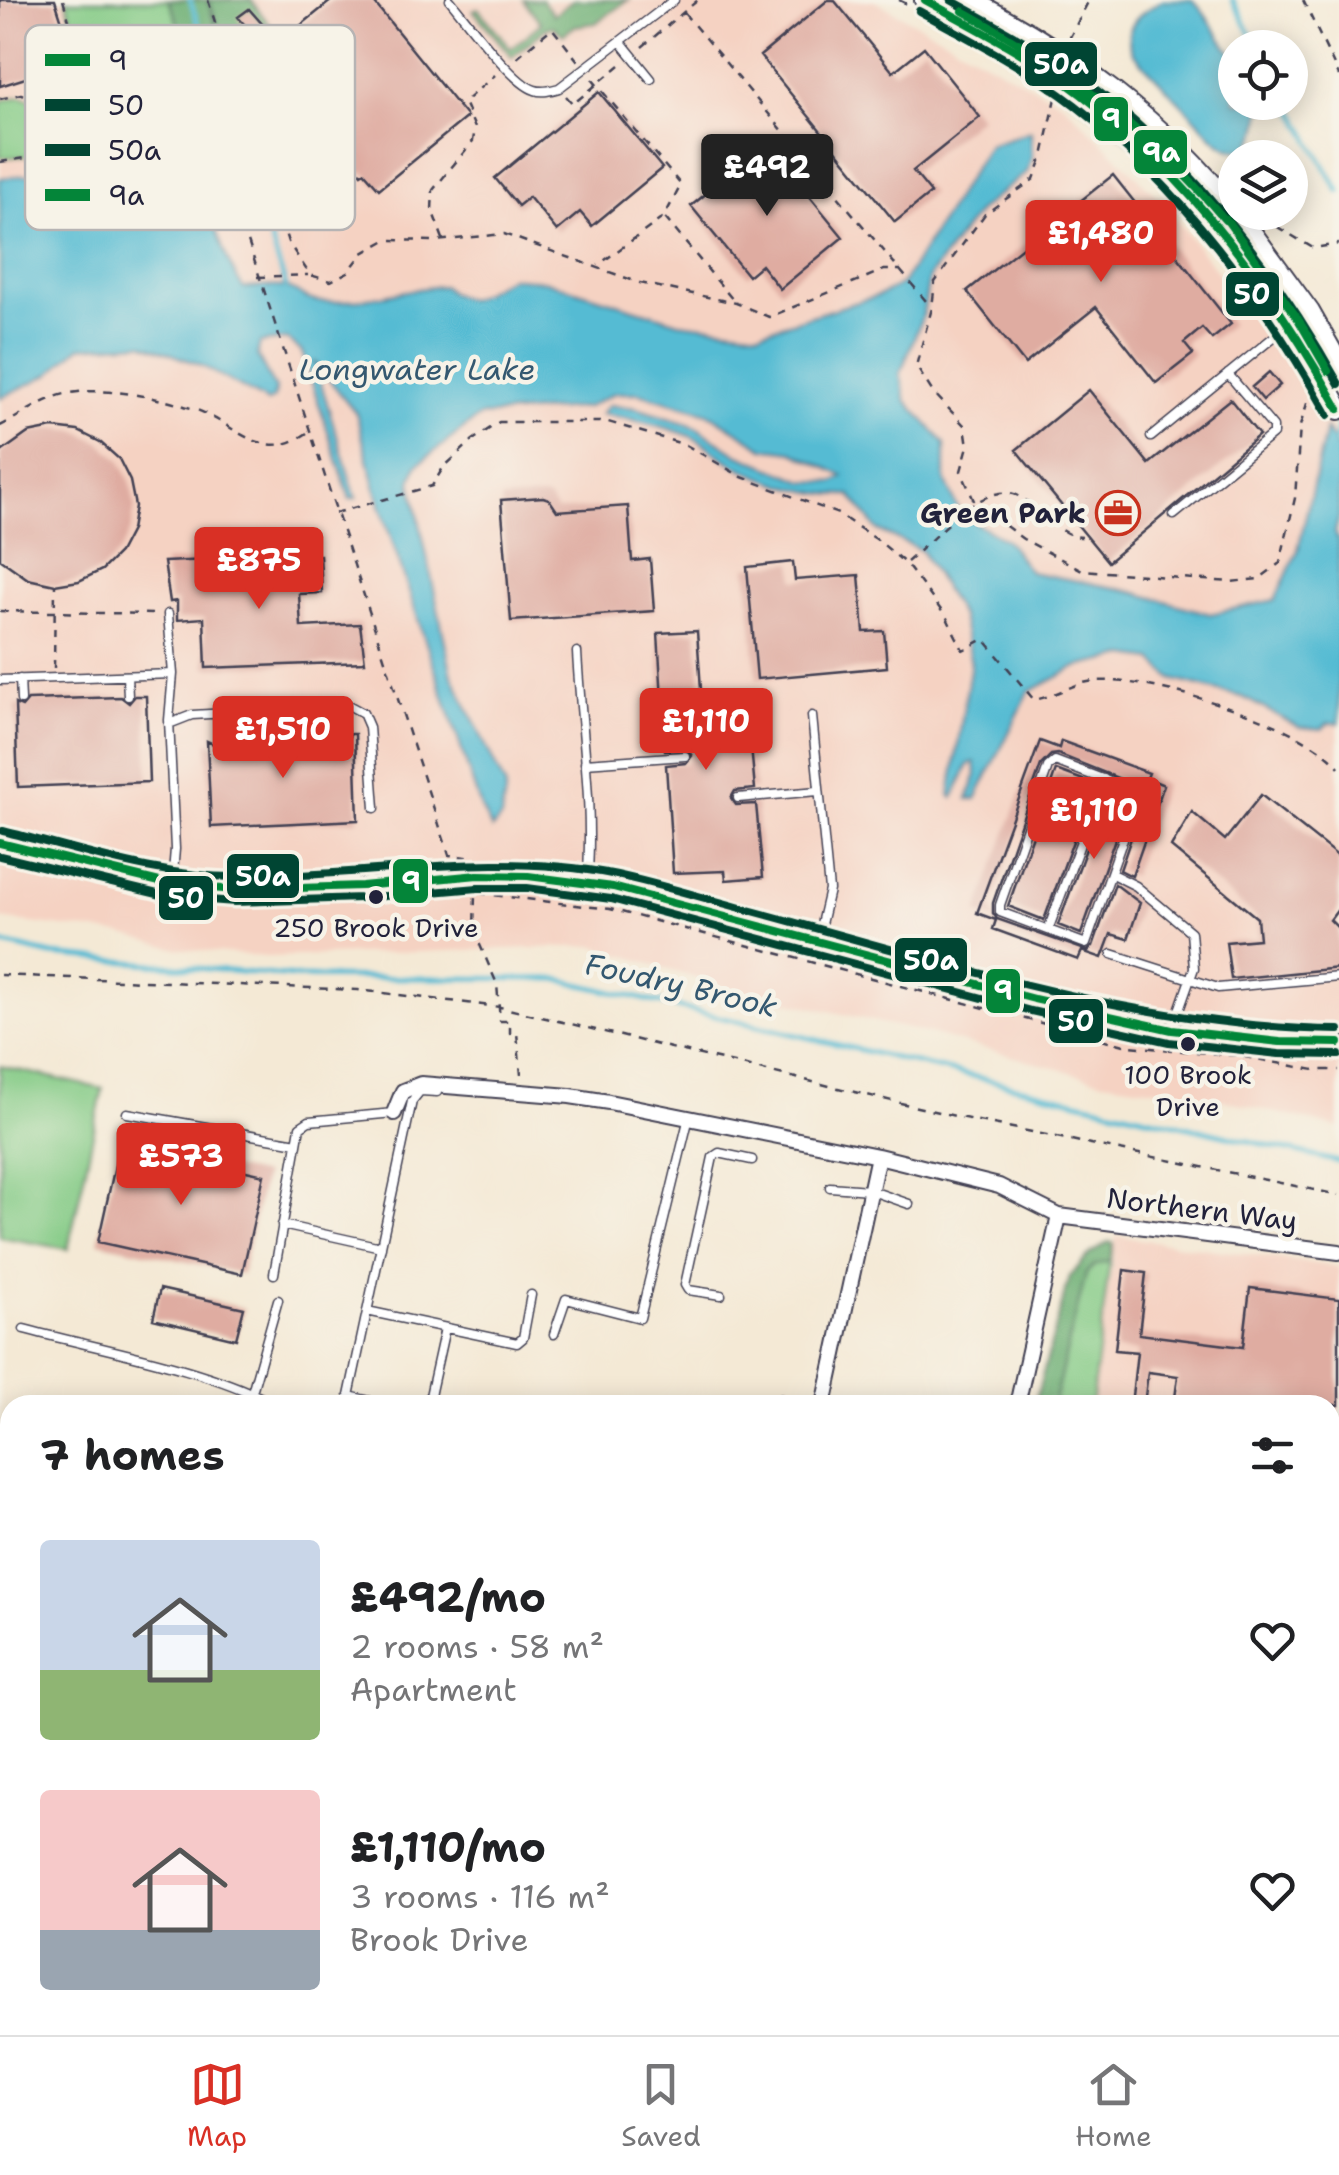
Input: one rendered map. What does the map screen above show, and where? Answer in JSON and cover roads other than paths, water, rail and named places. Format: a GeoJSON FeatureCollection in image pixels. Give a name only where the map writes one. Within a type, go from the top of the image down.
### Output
{"type":"FeatureCollection","features":[{"type":"Feature","properties":{"kind":"street"},"geometry":{"type":"LineString","coordinates":[[969,0],[1061,55],[1134,109],[1183,153],[1218,193]]}},
{"type":"Feature","properties":{"kind":"street"},"geometry":{"type":"LineString","coordinates":[[920,4],[986,32],[1049,72],[1132,136],[1202,208],[1290,324],[1320,387],[1339,409]]}},
{"type":"Feature","properties":{"kind":"street"},"geometry":{"type":"LineString","coordinates":[[1248,230],[1325,338],[1339,365]]}},
{"type":"Feature","properties":{"kind":"street"},"geometry":{"type":"LineString","coordinates":[[0,843],[172,884],[276,890],[478,875],[587,884],[702,908],[1034,999],[1172,1030],[1280,1042],[1339,1043]]}},
{"type":"Feature","properties":{"kind":"street","name":"Northern Way"},"geometry":{"type":"LineString","coordinates":[[394,1114],[403,1092],[413,1086],[447,1085],[570,1096],[878,1156],[999,1186],[1059,1216],[1339,1252]]}},
{"type":"Feature","properties":{"kind":"street"},"geometry":{"type":"LineString","coordinates":[[826,1395],[878,1156]]}},
{"type":"Feature","properties":{"kind":"street"},"geometry":{"type":"LineString","coordinates":[[1019,1395],[1059,1216]]}},
{"type":"Feature","properties":{"kind":"lane"},"geometry":{"type":"LineString","coordinates":[[450,0],[505,66],[534,90],[560,88],[674,0]]}},
{"type":"Feature","properties":{"kind":"lane"},"geometry":{"type":"LineString","coordinates":[[621,42],[650,79]]}},
{"type":"Feature","properties":{"kind":"lane"},"geometry":{"type":"LineString","coordinates":[[1151,437],[1290,324]]}},
{"type":"Feature","properties":{"kind":"lane"},"geometry":{"type":"LineString","coordinates":[[1174,516],[1273,434],[1273,427],[1228,374]]}},
{"type":"Feature","properties":{"kind":"lane"},"geometry":{"type":"LineString","coordinates":[[168,614],[174,674],[169,724],[175,850],[172,884]]}},
{"type":"Feature","properties":{"kind":"lane"},"geometry":{"type":"LineString","coordinates":[[577,652],[590,814],[587,884]]}},
{"type":"Feature","properties":{"kind":"lane"},"geometry":{"type":"LineString","coordinates":[[0,680],[174,674]]}},
{"type":"Feature","properties":{"kind":"lane"},"geometry":{"type":"LineString","coordinates":[[128,676],[128,696]]}},
{"type":"Feature","properties":{"kind":"lane"},"geometry":{"type":"LineString","coordinates":[[20,679],[21,700]]}},
{"type":"Feature","properties":{"kind":"lane"},"geometry":{"type":"LineString","coordinates":[[169,724],[192,715],[350,706],[363,713],[369,727],[376,808]]}},
{"type":"Feature","properties":{"kind":"lane"},"geometry":{"type":"LineString","coordinates":[[340,707],[344,734]]}},
{"type":"Feature","properties":{"kind":"lane"},"geometry":{"type":"LineString","coordinates":[[218,714],[219,740]]}},
{"type":"Feature","properties":{"kind":"lane"},"geometry":{"type":"LineString","coordinates":[[812,716],[828,890],[818,941]]}},
{"type":"Feature","properties":{"kind":"lane"},"geometry":{"type":"LineString","coordinates":[[585,764],[685,756]]}},
{"type":"Feature","properties":{"kind":"lane"},"geometry":{"type":"LineString","coordinates":[[1054,762],[1104,778],[1136,791],[1139,797],[1086,944],[1000,912],[1048,767],[1054,762]]}},
{"type":"Feature","properties":{"kind":"lane"},"geometry":{"type":"LineString","coordinates":[[1048,930],[1104,778]]}},
{"type":"Feature","properties":{"kind":"lane"},"geometry":{"type":"LineString","coordinates":[[738,798],[818,792]]}},
{"type":"Feature","properties":{"kind":"lane"},"geometry":{"type":"LineString","coordinates":[[1112,874],[1136,886],[1191,932],[1194,968],[1172,1030]]}},
{"type":"Feature","properties":{"kind":"lane"},"geometry":{"type":"LineString","coordinates":[[1112,954],[1218,988],[1339,976]]}},
{"type":"Feature","properties":{"kind":"lane"},"geometry":{"type":"LineString","coordinates":[[348,1395],[412,1101],[420,1092],[446,1092],[447,1085]]}},
{"type":"Feature","properties":{"kind":"lane"},"geometry":{"type":"LineString","coordinates":[[128,1113],[297,1143]]}},
{"type":"Feature","properties":{"kind":"lane"},"geometry":{"type":"LineString","coordinates":[[274,1274],[300,1127],[309,1121],[394,1114]]}},
{"type":"Feature","properties":{"kind":"lane"},"geometry":{"type":"LineString","coordinates":[[554,1334],[566,1300],[640,1318],[689,1118]]}},
{"type":"Feature","properties":{"kind":"lane"},"geometry":{"type":"LineString","coordinates":[[721,1295],[688,1290],[685,1285],[713,1157],[718,1153],[752,1160]]}},
{"type":"Feature","properties":{"kind":"lane"},"geometry":{"type":"LineString","coordinates":[[830,1187],[869,1190],[909,1204]]}},
{"type":"Feature","properties":{"kind":"lane"},"geometry":{"type":"LineString","coordinates":[[282,1225],[381,1247]]}},
{"type":"Feature","properties":{"kind":"lane"},"geometry":{"type":"LineString","coordinates":[[367,1311],[517,1343],[523,1338],[531,1295]]}},
{"type":"Feature","properties":{"kind":"lane"},"geometry":{"type":"LineString","coordinates":[[252,1392],[278,1300]]}},
{"type":"Feature","properties":{"kind":"lane"},"geometry":{"type":"LineString","coordinates":[[430,1395],[445,1328]]}},
{"type":"Feature","properties":{"kind":"lane"},"geometry":{"type":"LineString","coordinates":[[24,1330],[257,1395]]}},
{"type":"Feature","properties":{"kind":"water"},"geometry":{"type":"Polygon","coordinates":[[[1163,0],[1192,0],[1199,6],[1218,34],[1218,120],[1260,120],[1254,140],[1215,139],[1132,52],[1131,27],[1163,0]]]}},
{"type":"Feature","properties":{"kind":"water","name":"Longwater Lake"},"geometry":{"type":"Polygon","coordinates":[[[1031,131],[1032,156],[1027,172],[979,210],[929,277],[923,315],[900,374],[906,400],[945,444],[945,480],[961,515],[1006,540],[1030,572],[1126,590],[1210,614],[1275,600],[1298,550],[1326,429],[1339,450],[1339,516],[1335,533],[1339,541],[1339,723],[1328,723],[1322,729],[1299,727],[1242,697],[1172,679],[1153,660],[1126,656],[1077,667],[1029,692],[976,799],[968,799],[976,775],[975,762],[969,764],[953,798],[950,795],[971,663],[961,617],[921,550],[877,530],[851,495],[785,486],[739,467],[681,433],[601,414],[608,405],[636,408],[694,426],[739,455],[804,481],[834,482],[844,476],[793,452],[764,448],[708,413],[639,393],[615,393],[587,407],[480,416],[417,465],[411,481],[452,675],[506,788],[501,818],[492,829],[481,808],[380,505],[356,413],[314,361],[356,498],[350,499],[302,352],[287,339],[260,343],[257,355],[275,389],[274,398],[268,402],[198,364],[142,343],[80,347],[50,374],[0,398],[0,178],[25,175],[25,230],[217,230],[243,288],[283,287],[311,300],[326,302],[443,286],[468,300],[511,277],[546,281],[679,322],[759,332],[880,295],[902,284],[988,145],[1031,131]]]}},
{"type":"Feature","properties":{"kind":"waterway"},"geometry":{"type":"LineString","coordinates":[[190,0],[198,25]]}},
{"type":"Feature","properties":{"kind":"waterway"},"geometry":{"type":"LineString","coordinates":[[1232,0],[1249,30]]}},
{"type":"Feature","properties":{"kind":"waterway"},"geometry":{"type":"LineString","coordinates":[[1299,120],[1339,192]]}},
{"type":"Feature","properties":{"kind":"waterway"},"geometry":{"type":"LineString","coordinates":[[268,230],[286,286]]}},
{"type":"Feature","properties":{"kind":"waterway"},"geometry":{"type":"LineString","coordinates":[[1335,442],[1339,422]]}},
{"type":"Feature","properties":{"kind":"waterway","name":"Foudry Brook"},"geometry":{"type":"LineString","coordinates":[[0,943],[52,955],[296,977],[557,979],[1339,1162]]}},
{"type":"Feature","properties":{"kind":"place","name":"Green Park"},"geometry":{"type":"Point","coordinates":[1118,513]}},
{"type":"Feature","properties":{"kind":"place","name":"250 Brook Drive"},"geometry":{"type":"Point","coordinates":[376,897]}},
{"type":"Feature","properties":{"kind":"place","name":"100 Brook Drive"},"geometry":{"type":"Point","coordinates":[1188,1044]}}]}
